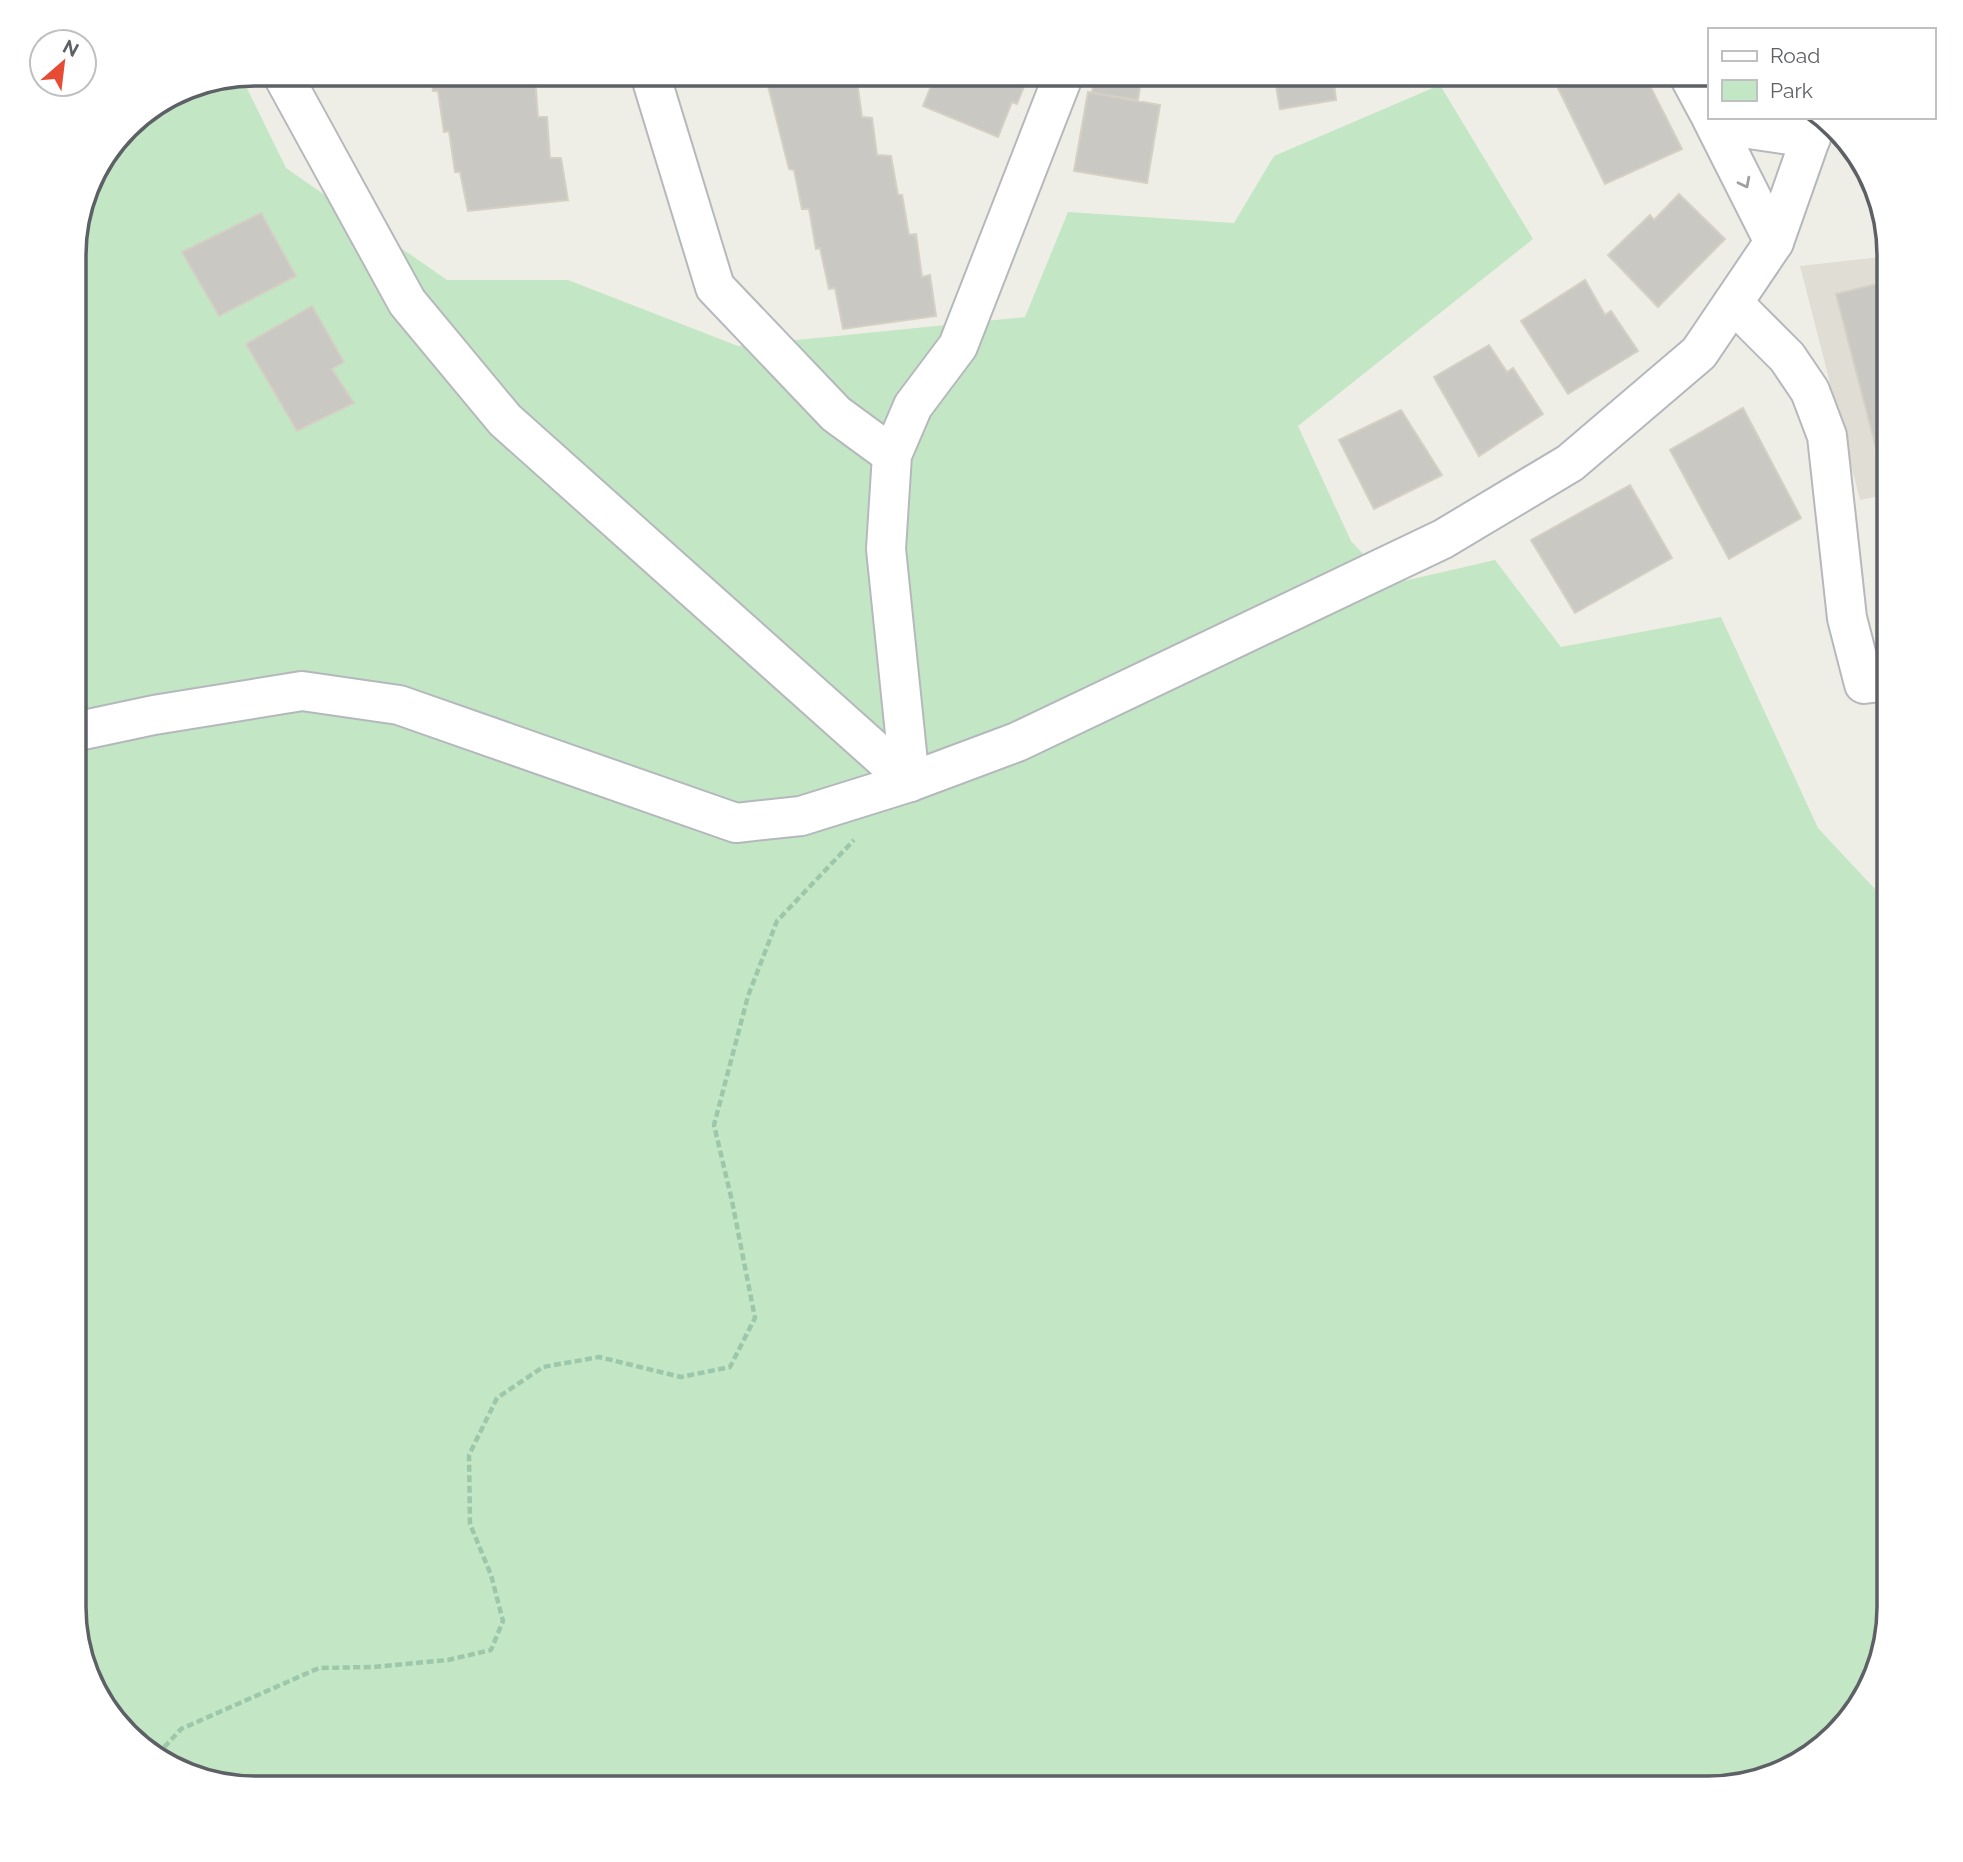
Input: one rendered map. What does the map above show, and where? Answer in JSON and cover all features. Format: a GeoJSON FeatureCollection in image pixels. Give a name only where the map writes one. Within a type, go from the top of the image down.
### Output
{"type":"FeatureCollection","features":[{"type":"Feature","properties":{"kind":"street"},"geometry":{"type":"LineString","coordinates":[[289,86],[407,302],[505,420],[910,782]]}},
{"type":"Feature","properties":{"kind":"street"},"geometry":{"type":"LineString","coordinates":[[654,86],[715,287],[836,414],[892,455]]}},
{"type":"Feature","properties":{"kind":"street"},"geometry":{"type":"LineString","coordinates":[[910,782],[886,549],[892,455],[913,406],[958,346],[1059,86]]}},
{"type":"Feature","properties":{"kind":"street"},"geometry":{"type":"LineString","coordinates":[[1695,86],[1708,111]]}},
{"type":"Feature","properties":{"kind":"street"},"geometry":{"type":"LineString","coordinates":[[1712,119],[1774,242]]}},
{"type":"Feature","properties":{"kind":"street"},"geometry":{"type":"LineString","coordinates":[[86,729],[154,715],[302,691],[399,705],[736,823],[801,816],[910,782],[1017,743],[1443,539],[1570,463],[1699,353],[1774,242],[1814,128],[1722,119]]}},
{"type":"Feature","properties":{"kind":"street"},"geometry":{"type":"LineString","coordinates":[[1733,303],[1787,357],[1810,391],[1827,436],[1847,618],[1864,684],[1877,682]]}},
{"type":"Feature","properties":{"kind":"path"},"geometry":{"type":"LineString","coordinates":[[163,1749],[181,1729],[319,1668],[373,1667],[448,1660],[491,1650],[503,1621],[491,1575],[470,1524],[469,1455],[497,1398],[543,1367],[599,1357],[681,1377],[730,1367],[755,1318],[714,1125],[748,996],[777,921],[862,832]]}},
{"type":"Feature","properties":{"kind":"shaded area"},"geometry":{"type":"Polygon","coordinates":[[[1877,257],[1877,496],[1860,500],[1800,266],[1877,257]]]}},
{"type":"Feature","properties":{"kind":"green space"},"geometry":{"type":"Polygon","coordinates":[[[246,86],[286,168],[447,280],[568,280],[738,346],[1025,317],[1068,212],[1234,223],[1274,156],[1441,86],[1533,239],[1298,426],[1351,541],[1391,584],[1495,560],[1561,647],[1721,617],[1818,828],[1877,891],[1877,1618],[1868,1662],[1849,1701],[1828,1727],[1783,1759],[1741,1773],[1719,1776],[244,1776],[222,1773],[190,1763],[161,1748],[135,1727],[103,1682],[89,1640],[86,1618],[86,244],[99,190],[114,161],[143,128],[180,103],[211,92],[246,86]]]}},
{"type":"Feature","properties":{"kind":"building"},"geometry":{"type":"Polygon","coordinates":[[[432,86],[536,86],[538,117],[547,117],[550,158],[561,158],[568,200],[468,211],[460,172],[455,172],[449,131],[444,132],[438,91],[433,91],[432,86]]]}},
{"type":"Feature","properties":{"kind":"building"},"geometry":{"type":"Polygon","coordinates":[[[768,86],[858,86],[862,117],[872,118],[877,155],[891,156],[909,235],[916,234],[922,277],[930,275],[936,316],[843,329],[835,288],[829,289],[820,248],[816,249],[809,209],[802,209],[794,170],[789,169],[768,86]]]}},
{"type":"Feature","properties":{"kind":"building"},"geometry":{"type":"Polygon","coordinates":[[[931,86],[1024,86],[1017,104],[1012,102],[998,137],[923,106],[931,86]]]}},
{"type":"Feature","properties":{"kind":"building"},"geometry":{"type":"Polygon","coordinates":[[[1093,86],[1140,86],[1138,100],[1092,93],[1093,86]]]}},
{"type":"Feature","properties":{"kind":"building"},"geometry":{"type":"Polygon","coordinates":[[[1276,86],[1334,86],[1336,100],[1280,109],[1276,86]]]}},
{"type":"Feature","properties":{"kind":"building"},"geometry":{"type":"Polygon","coordinates":[[[1557,86],[1650,86],[1682,149],[1605,184],[1557,86]]]}},
{"type":"Feature","properties":{"kind":"building"},"geometry":{"type":"Polygon","coordinates":[[[1088,92],[1160,105],[1147,183],[1074,171],[1088,92]]]}},
{"type":"Feature","properties":{"kind":"building"},"geometry":{"type":"Polygon","coordinates":[[[1679,194],[1725,239],[1658,307],[1608,255],[1650,215],[1654,220],[1679,194]]]}},
{"type":"Feature","properties":{"kind":"building"},"geometry":{"type":"Polygon","coordinates":[[[261,213],[296,276],[219,316],[182,252],[261,213]]]}},
{"type":"Feature","properties":{"kind":"building"},"geometry":{"type":"Polygon","coordinates":[[[1585,280],[1605,315],[1611,311],[1638,351],[1568,394],[1521,321],[1585,280]]]}},
{"type":"Feature","properties":{"kind":"building"},"geometry":{"type":"Polygon","coordinates":[[[1877,284],[1877,452],[1836,294],[1877,284]]]}},
{"type":"Feature","properties":{"kind":"building"},"geometry":{"type":"Polygon","coordinates":[[[312,306],[344,362],[332,369],[354,403],[297,431],[246,344],[312,306]]]}},
{"type":"Feature","properties":{"kind":"building"},"geometry":{"type":"Polygon","coordinates":[[[1489,345],[1507,372],[1513,368],[1543,414],[1479,456],[1434,377],[1489,345]]]}},
{"type":"Feature","properties":{"kind":"building"},"geometry":{"type":"Polygon","coordinates":[[[1743,408],[1801,518],[1729,559],[1670,450],[1743,408]]]}},
{"type":"Feature","properties":{"kind":"building"},"geometry":{"type":"Polygon","coordinates":[[[1401,410],[1442,475],[1374,509],[1339,440],[1401,410]]]}},
{"type":"Feature","properties":{"kind":"building"},"geometry":{"type":"Polygon","coordinates":[[[1630,485],[1672,558],[1575,613],[1531,540],[1630,485]]]}}]}
